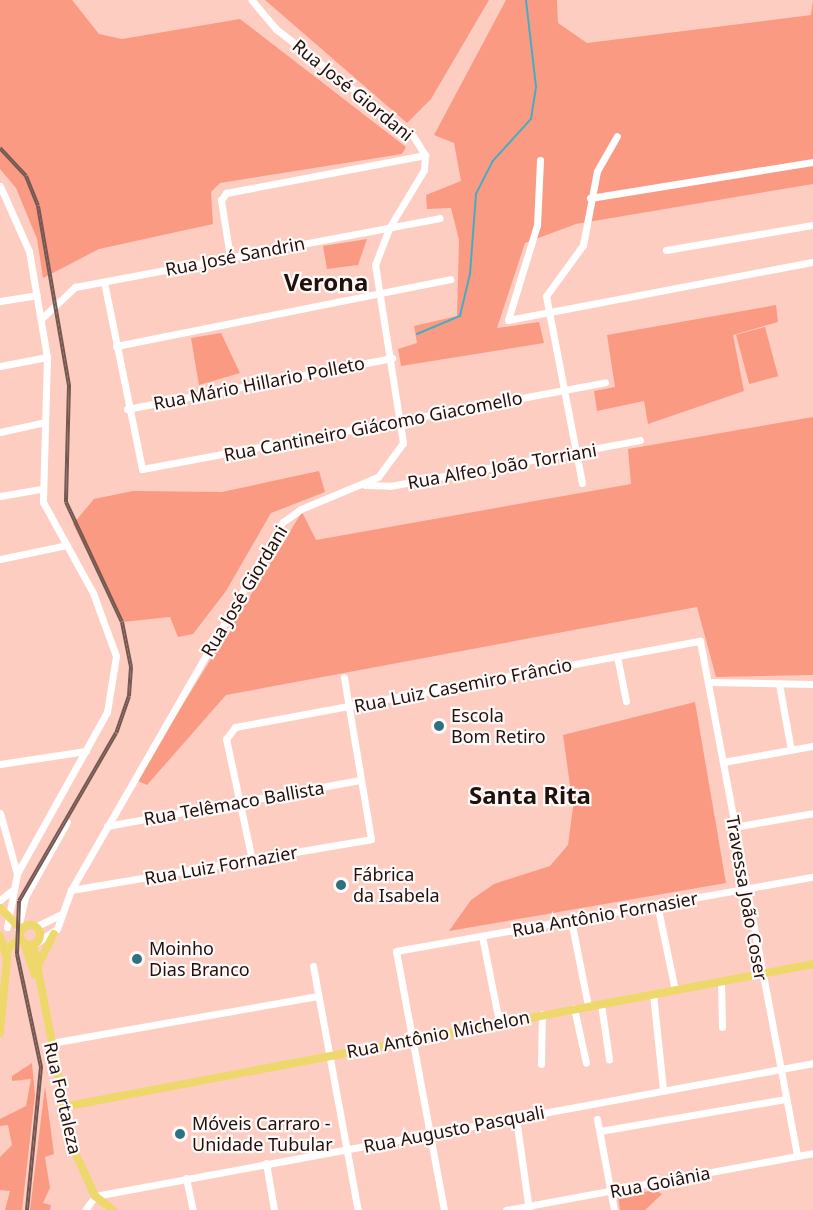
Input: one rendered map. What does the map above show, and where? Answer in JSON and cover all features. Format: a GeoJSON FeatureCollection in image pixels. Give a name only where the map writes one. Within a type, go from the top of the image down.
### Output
{"type":"FeatureCollection","features":[{"type":"Feature","properties":{"kind":"main road"},"geometry":{"type":"LineString","coordinates":[[0,908],[5,922],[25,937]]}},
{"type":"Feature","properties":{"kind":"main road"},"geometry":{"type":"LineString","coordinates":[[25,937],[36,927]]}},
{"type":"Feature","properties":{"kind":"main road"},"geometry":{"type":"LineString","coordinates":[[0,1033],[4,969],[12,942],[25,937],[36,927]]}},
{"type":"Feature","properties":{"kind":"main road"},"geometry":{"type":"LineString","coordinates":[[36,971],[54,934]]}},
{"type":"Feature","properties":{"kind":"main road"},"geometry":{"type":"LineString","coordinates":[[0,936],[7,958]]}},
{"type":"Feature","properties":{"kind":"main road","name":"Rua Fortaleza"},"geometry":{"type":"LineString","coordinates":[[25,937],[36,971],[63,1107],[76,1159],[95,1196],[113,1210]]}},
{"type":"Feature","properties":{"kind":"main road","name":"Rua Antônio Michelon"},"geometry":{"type":"LineString","coordinates":[[63,1107],[499,1022],[813,964]]}},
{"type":"Feature","properties":{"kind":"street","name":"Rua José Giordani"},"geometry":{"type":"LineString","coordinates":[[54,934],[71,890],[283,522],[301,509],[365,485],[398,456],[403,420],[377,293],[375,266],[389,228],[424,170],[425,155],[413,136],[276,29],[252,0]]}},
{"type":"Feature","properties":{"kind":"street"},"geometry":{"type":"LineString","coordinates":[[582,483],[548,315],[549,288],[583,245],[590,198],[597,171],[617,136]]}},
{"type":"Feature","properties":{"kind":"street"},"geometry":{"type":"LineString","coordinates":[[230,257],[221,200],[226,193],[425,155]]}},
{"type":"Feature","properties":{"kind":"street"},"geometry":{"type":"LineString","coordinates":[[540,160],[537,225],[508,320],[548,315],[813,262]]}},
{"type":"Feature","properties":{"kind":"street"},"geometry":{"type":"LineString","coordinates":[[590,198],[813,162]]}},
{"type":"Feature","properties":{"kind":"street"},"geometry":{"type":"LineString","coordinates":[[0,186],[29,251],[47,357],[41,489],[49,519],[68,545],[108,625],[116,656],[112,700],[17,874],[5,922]]}},
{"type":"Feature","properties":{"kind":"street","name":"Rua José Sandrin"},"geometry":{"type":"LineString","coordinates":[[41,319],[72,289],[440,218]]}},
{"type":"Feature","properties":{"kind":"street"},"geometry":{"type":"LineString","coordinates":[[666,250],[813,225]]}},
{"type":"Feature","properties":{"kind":"street"},"geometry":{"type":"LineString","coordinates":[[116,346],[450,279]]}},
{"type":"Feature","properties":{"kind":"street"},"geometry":{"type":"LineString","coordinates":[[104,282],[128,409]]}},
{"type":"Feature","properties":{"kind":"street"},"geometry":{"type":"LineString","coordinates":[[0,301],[37,295]]}},
{"type":"Feature","properties":{"kind":"street"},"geometry":{"type":"LineString","coordinates":[[0,366],[47,357]]}},
{"type":"Feature","properties":{"kind":"street","name":"Rua Mário Hillario Polleto"},"geometry":{"type":"LineString","coordinates":[[128,409],[392,358]]}},
{"type":"Feature","properties":{"kind":"street","name":"Rua Cantineiro Giácomo Giacomello"},"geometry":{"type":"LineString","coordinates":[[128,409],[142,469],[605,382]]}},
{"type":"Feature","properties":{"kind":"street"},"geometry":{"type":"LineString","coordinates":[[0,432],[45,422]]}},
{"type":"Feature","properties":{"kind":"street","name":"Rua Alfeo João Torriani"},"geometry":{"type":"LineString","coordinates":[[365,485],[390,486],[640,440]]}},
{"type":"Feature","properties":{"kind":"street"},"geometry":{"type":"LineString","coordinates":[[0,496],[41,489]]}},
{"type":"Feature","properties":{"kind":"street"},"geometry":{"type":"LineString","coordinates":[[0,559],[68,545]]}},
{"type":"Feature","properties":{"kind":"street","name":"Rua Luiz Casemiro Frâncio"},"geometry":{"type":"LineString","coordinates":[[240,804],[228,733],[349,706],[700,641]]}},
{"type":"Feature","properties":{"kind":"street","name":"Travessa João Coser"},"geometry":{"type":"LineString","coordinates":[[700,641],[744,889],[797,1155]]}},
{"type":"Feature","properties":{"kind":"street"},"geometry":{"type":"LineString","coordinates":[[617,656],[626,701]]}},
{"type":"Feature","properties":{"kind":"street"},"geometry":{"type":"LineString","coordinates":[[344,677],[360,780]]}},
{"type":"Feature","properties":{"kind":"street"},"geometry":{"type":"LineString","coordinates":[[709,682],[813,684]]}},
{"type":"Feature","properties":{"kind":"street"},"geometry":{"type":"LineString","coordinates":[[779,684],[791,750]]}},
{"type":"Feature","properties":{"kind":"street"},"geometry":{"type":"LineString","coordinates":[[723,762],[813,746]]}},
{"type":"Feature","properties":{"kind":"street"},"geometry":{"type":"LineString","coordinates":[[0,764],[86,751]]}},
{"type":"Feature","properties":{"kind":"street","name":"Rua Telêmaco Ballista"},"geometry":{"type":"LineString","coordinates":[[107,826],[240,804],[360,780]]}},
{"type":"Feature","properties":{"kind":"street","name":"Rua Luiz Fornazier"},"geometry":{"type":"LineString","coordinates":[[71,890],[371,839],[360,780]]}},
{"type":"Feature","properties":{"kind":"street"},"geometry":{"type":"LineString","coordinates":[[240,804],[252,860]]}},
{"type":"Feature","properties":{"kind":"street"},"geometry":{"type":"LineString","coordinates":[[0,813],[17,874]]}},
{"type":"Feature","properties":{"kind":"street"},"geometry":{"type":"LineString","coordinates":[[734,826],[813,813]]}},
{"type":"Feature","properties":{"kind":"street"},"geometry":{"type":"LineString","coordinates":[[54,934],[25,937],[25,897],[67,822]]}},
{"type":"Feature","properties":{"kind":"street","name":"Rua Antônio Fornasier"},"geometry":{"type":"LineString","coordinates":[[412,1040],[396,951],[813,877]]}},
{"type":"Feature","properties":{"kind":"street"},"geometry":{"type":"LineString","coordinates":[[0,900],[11,891]]}},
{"type":"Feature","properties":{"kind":"street"},"geometry":{"type":"LineString","coordinates":[[657,904],[675,990]]}},
{"type":"Feature","properties":{"kind":"street"},"geometry":{"type":"LineString","coordinates":[[36,927],[61,913]]}},
{"type":"Feature","properties":{"kind":"street"},"geometry":{"type":"LineString","coordinates":[[571,920],[588,1006]]}},
{"type":"Feature","properties":{"kind":"street"},"geometry":{"type":"LineString","coordinates":[[482,936],[499,1022]]}},
{"type":"Feature","properties":{"kind":"street"},"geometry":{"type":"LineString","coordinates":[[313,966],[358,1210]]}},
{"type":"Feature","properties":{"kind":"street"},"geometry":{"type":"LineString","coordinates":[[721,982],[722,1027]]}},
{"type":"Feature","properties":{"kind":"street"},"geometry":{"type":"LineString","coordinates":[[653,994],[663,1089]]}},
{"type":"Feature","properties":{"kind":"street"},"geometry":{"type":"LineString","coordinates":[[51,1043],[318,996]]}},
{"type":"Feature","properties":{"kind":"street"},"geometry":{"type":"LineString","coordinates":[[601,1004],[609,1059]]}},
{"type":"Feature","properties":{"kind":"street"},"geometry":{"type":"LineString","coordinates":[[574,1008],[586,1063]]}},
{"type":"Feature","properties":{"kind":"street"},"geometry":{"type":"LineString","coordinates":[[541,1064],[542,1014]]}},
{"type":"Feature","properties":{"kind":"street"},"geometry":{"type":"LineString","coordinates":[[412,1040],[444,1210]]}},
{"type":"Feature","properties":{"kind":"street","name":"Rua Augusto Pasquali"},"geometry":{"type":"LineString","coordinates":[[95,1196],[813,1063]]}},
{"type":"Feature","properties":{"kind":"street"},"geometry":{"type":"LineString","coordinates":[[600,1131],[786,1100]]}},
{"type":"Feature","properties":{"kind":"street"},"geometry":{"type":"LineString","coordinates":[[516,1118],[528,1208]]}},
{"type":"Feature","properties":{"kind":"street"},"geometry":{"type":"LineString","coordinates":[[597,1119],[614,1210]]}},
{"type":"Feature","properties":{"kind":"street","name":"Rua Goiânia"},"geometry":{"type":"LineString","coordinates":[[506,1210],[528,1208],[813,1153]]}},
{"type":"Feature","properties":{"kind":"street"},"geometry":{"type":"LineString","coordinates":[[266,1163],[274,1210]]}},
{"type":"Feature","properties":{"kind":"street"},"geometry":{"type":"LineString","coordinates":[[186,1178],[193,1210]]}},
{"type":"Feature","properties":{"kind":"street"},"geometry":{"type":"LineString","coordinates":[[85,1210],[95,1196]]}},
{"type":"Feature","properties":{"kind":"shaded area"},"geometry":{"type":"Polygon","coordinates":[[[0,0],[72,0],[99,34],[122,39],[240,19],[406,147],[402,154],[220,183],[211,192],[213,224],[99,249],[43,278],[37,239],[16,188],[0,169],[0,0]]]}},
{"type":"Feature","properties":{"kind":"shaded area"},"geometry":{"type":"Polygon","coordinates":[[[265,0],[489,0],[431,99],[407,123],[265,0]]]}},
{"type":"Feature","properties":{"kind":"shaded area"},"geometry":{"type":"Polygon","coordinates":[[[506,0],[557,0],[558,23],[587,43],[811,15],[813,0],[813,184],[576,224],[525,243],[497,328],[539,322],[544,343],[401,366],[398,349],[417,343],[414,326],[457,316],[459,240],[451,208],[427,209],[426,195],[461,181],[454,143],[434,135],[506,0]]]}},
{"type":"Feature","properties":{"kind":"shaded area"},"geometry":{"type":"Polygon","coordinates":[[[367,239],[358,265],[327,269],[323,246],[367,239]]]}},
{"type":"Feature","properties":{"kind":"shaded area"},"geometry":{"type":"Polygon","coordinates":[[[776,305],[778,322],[733,335],[744,391],[648,424],[644,401],[597,411],[594,391],[615,387],[607,335],[776,305]]]}},
{"type":"Feature","properties":{"kind":"shaded area"},"geometry":{"type":"Polygon","coordinates":[[[765,327],[778,376],[749,384],[736,335],[765,327]]]}},
{"type":"Feature","properties":{"kind":"shaded area"},"geometry":{"type":"Polygon","coordinates":[[[221,333],[240,373],[199,385],[191,338],[221,333]]]}},
{"type":"Feature","properties":{"kind":"shaded area"},"geometry":{"type":"Polygon","coordinates":[[[813,417],[813,675],[716,677],[697,607],[226,695],[147,785],[136,780],[302,512],[316,540],[631,484],[628,449],[813,417]]]}},
{"type":"Feature","properties":{"kind":"shaded area"},"geometry":{"type":"Polygon","coordinates":[[[319,471],[325,492],[271,513],[226,591],[193,634],[178,637],[170,617],[122,622],[73,524],[94,499],[133,491],[222,492],[319,471]]]}},
{"type":"Feature","properties":{"kind":"shaded area"},"geometry":{"type":"Polygon","coordinates":[[[695,702],[726,883],[449,931],[471,900],[494,884],[550,866],[568,845],[573,807],[563,735],[695,702]]]}},
{"type":"Feature","properties":{"kind":"shaded area"},"geometry":{"type":"Polygon","coordinates":[[[32,1063],[35,1095],[22,1210],[5,1210],[10,1191],[0,1190],[0,1157],[12,1145],[8,1125],[0,1126],[0,1119],[26,1106],[31,1079],[12,1081],[12,1076],[32,1063]]]}},
{"type":"Feature","properties":{"kind":"shaded area"},"geometry":{"type":"Polygon","coordinates":[[[45,1086],[54,1154],[45,1157],[50,1188],[43,1203],[51,1205],[50,1210],[30,1210],[45,1086]]]}},
{"type":"Feature","properties":{"kind":"shaded area"},"geometry":{"type":"Polygon","coordinates":[[[655,1190],[662,1194],[645,1210],[620,1210],[618,1197],[655,1190]]]}},
{"type":"Feature","properties":{"kind":"waterway"},"geometry":{"type":"LineString","coordinates":[[417,334],[460,316],[470,274],[476,194],[492,162],[531,119],[536,87],[526,0]]}},
{"type":"Feature","properties":{"kind":"railway"},"geometry":{"type":"LineString","coordinates":[[0,148],[26,176],[38,206],[69,385],[66,502],[122,622],[131,667],[129,696],[116,733],[19,901],[17,954],[41,1067],[27,1210]]}},
{"type":"Feature","properties":{"kind":"place","name":"Escola Bom Retiro"},"geometry":{"type":"Point","coordinates":[439,726]}},
{"type":"Feature","properties":{"kind":"place","name":"Fábrica da Isabela"},"geometry":{"type":"Point","coordinates":[341,885]}},
{"type":"Feature","properties":{"kind":"place","name":"Moinho Dias Branco"},"geometry":{"type":"Point","coordinates":[137,959]}},
{"type":"Feature","properties":{"kind":"place","name":"Móveis Carraro - Unidade Tubular"},"geometry":{"type":"Point","coordinates":[180,1134]}},
{"type":"Feature","properties":{"kind":"district","name":"Verona"},"geometry":{"type":"Point","coordinates":[326,282]}},
{"type":"Feature","properties":{"kind":"district","name":"Santa Rita"},"geometry":{"type":"Point","coordinates":[530,795]}}]}
